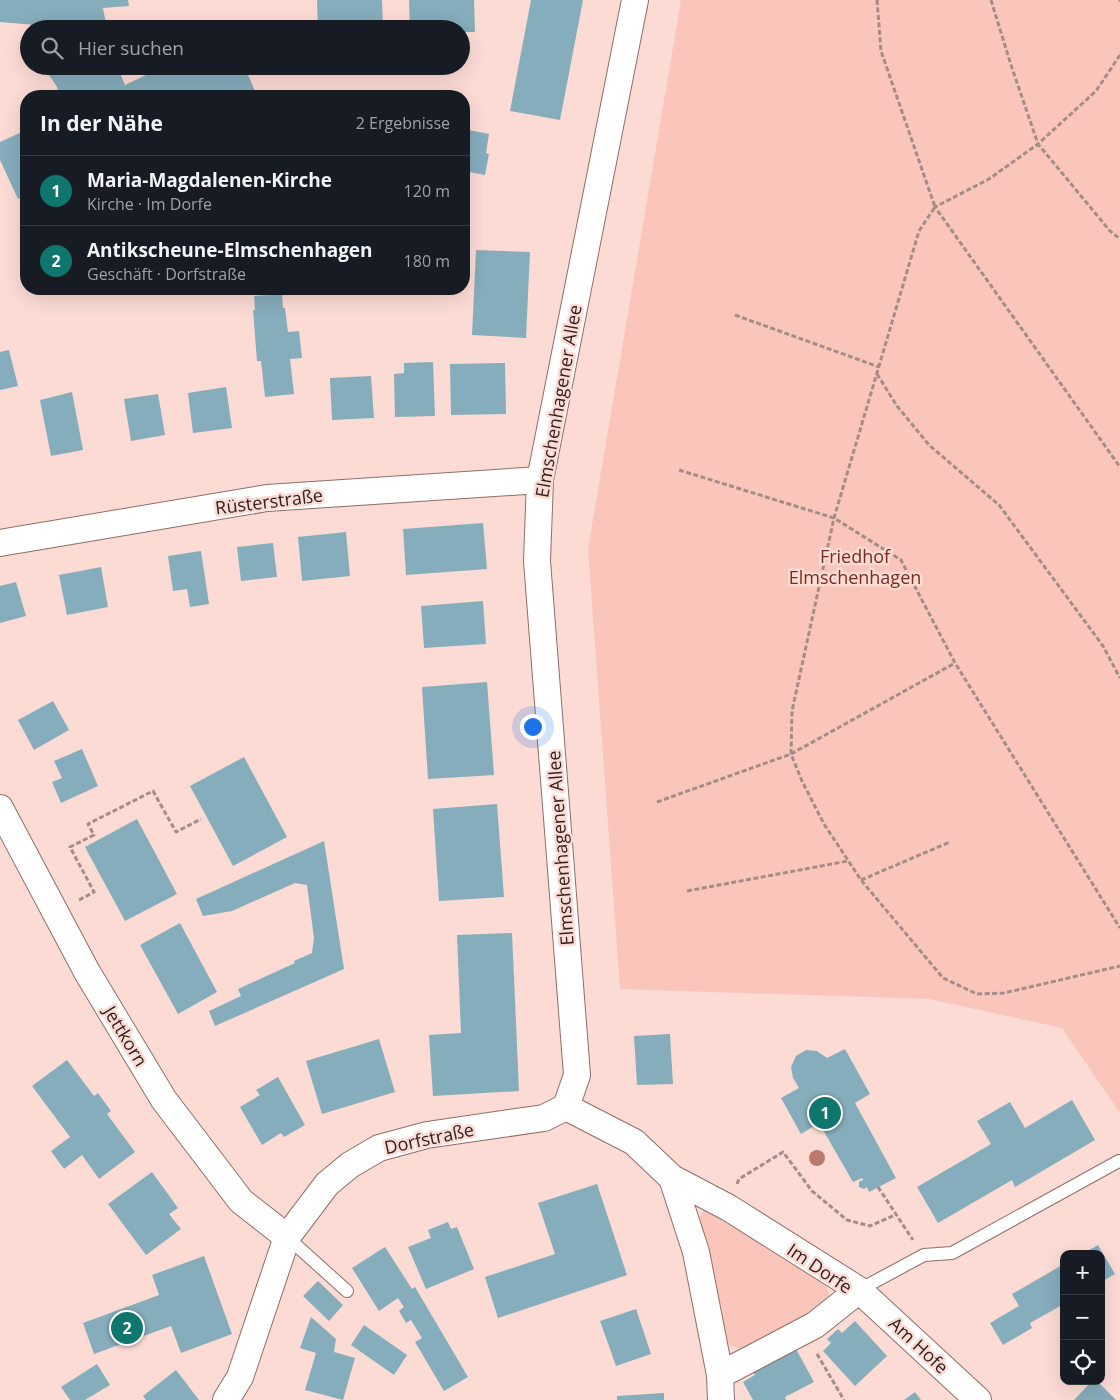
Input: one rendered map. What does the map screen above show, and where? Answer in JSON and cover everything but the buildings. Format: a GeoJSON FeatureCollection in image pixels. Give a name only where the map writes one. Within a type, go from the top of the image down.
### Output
{"type":"FeatureCollection","features":[{"type":"Feature","properties":{"kind":"street","name":"Elmschenhagener Allee"},"geometry":{"type":"LineString","coordinates":[[566,1107],[577,1076],[537,561],[540,480],[635,0]]}},
{"type":"Feature","properties":{"kind":"street","name":"Rüsterstraße"},"geometry":{"type":"LineString","coordinates":[[0,543],[267,498],[540,480]]}},
{"type":"Feature","properties":{"kind":"street","name":"Jettkorn"},"geometry":{"type":"LineString","coordinates":[[0,808],[87,972],[164,1100],[241,1201],[287,1237]]}},
{"type":"Feature","properties":{"kind":"street","name":"Dorfstraße"},"geometry":{"type":"LineString","coordinates":[[226,1400],[240,1377],[287,1237],[328,1184],[350,1165],[379,1148],[427,1135],[544,1118],[566,1107]]}},
{"type":"Feature","properties":{"kind":"street","name":"Im Dorfe"},"geometry":{"type":"LineString","coordinates":[[566,1107],[634,1142],[672,1178],[729,1208],[859,1290],[815,1325],[721,1388],[696,1252],[672,1178]]}},
{"type":"Feature","properties":{"kind":"street","name":"Am Hofe"},"geometry":{"type":"LineString","coordinates":[[859,1290],[978,1400]]}},
{"type":"Feature","properties":{"kind":"lane"},"geometry":{"type":"LineString","coordinates":[[859,1290],[924,1255],[952,1253],[1119,1161]]}},
{"type":"Feature","properties":{"kind":"lane"},"geometry":{"type":"LineString","coordinates":[[287,1237],[347,1291]]}},
{"type":"Feature","properties":{"kind":"path"},"geometry":{"type":"LineString","coordinates":[[877,0],[881,51],[935,208],[1120,467]]}},
{"type":"Feature","properties":{"kind":"path"},"geometry":{"type":"LineString","coordinates":[[992,0],[1011,65],[1038,144],[1110,231],[1120,239]]}},
{"type":"Feature","properties":{"kind":"path"},"geometry":{"type":"LineString","coordinates":[[1120,55],[1096,92],[1038,144],[989,179],[935,208],[919,231],[834,518],[792,711],[791,754],[802,781],[824,824],[861,880],[943,978],[978,994],[1004,993],[1120,966]]}},
{"type":"Feature","properties":{"kind":"path"},"geometry":{"type":"LineString","coordinates":[[735,315],[879,367]]}},
{"type":"Feature","properties":{"kind":"path"},"geometry":{"type":"LineString","coordinates":[[877,374],[897,406],[929,445],[1000,505],[1102,646],[1120,678]]}},
{"type":"Feature","properties":{"kind":"path"},"geometry":{"type":"LineString","coordinates":[[679,470],[834,518],[901,560],[955,663],[1120,928]]}},
{"type":"Feature","properties":{"kind":"path"},"geometry":{"type":"LineString","coordinates":[[657,802],[791,754],[955,663]]}},
{"type":"Feature","properties":{"kind":"path"},"geometry":{"type":"LineString","coordinates":[[56,913],[94,892],[70,847],[94,835],[88,824],[153,791],[176,832],[200,819]]}},
{"type":"Feature","properties":{"kind":"path"},"geometry":{"type":"LineString","coordinates":[[861,880],[950,842]]}},
{"type":"Feature","properties":{"kind":"path"},"geometry":{"type":"LineString","coordinates":[[687,891],[848,860]]}},
{"type":"Feature","properties":{"kind":"path"},"geometry":{"type":"LineString","coordinates":[[729,1208],[739,1179],[783,1152],[812,1191],[847,1220],[870,1226],[896,1215]]}},
{"type":"Feature","properties":{"kind":"path"},"geometry":{"type":"LineString","coordinates":[[878,1187],[924,1255]]}},
{"type":"Feature","properties":{"kind":"path"},"geometry":{"type":"LineString","coordinates":[[815,1325],[822,1332],[813,1347],[844,1400]]}},
{"type":"Feature","properties":{"kind":"green space","name":"Friedhof Elmschenhagen"},"geometry":{"type":"Polygon","coordinates":[[[681,0],[1120,0],[1120,1113],[1062,1028],[929,999],[620,989],[588,549],[681,0]]]}},
{"type":"Feature","properties":{"kind":"green space"},"geometry":{"type":"Polygon","coordinates":[[[705,1207],[824,1280],[832,1303],[746,1351],[721,1342],[697,1223],[705,1207]]]}},
{"type":"Feature","properties":{"kind":"place","name":"Maria-Magdalenen-Kirche"},"geometry":{"type":"Point","coordinates":[825,1113]}},
{"type":"Feature","properties":{"kind":"place","name":"Antikscheune-Elmschenhagen"},"geometry":{"type":"Point","coordinates":[127,1328]}}]}
